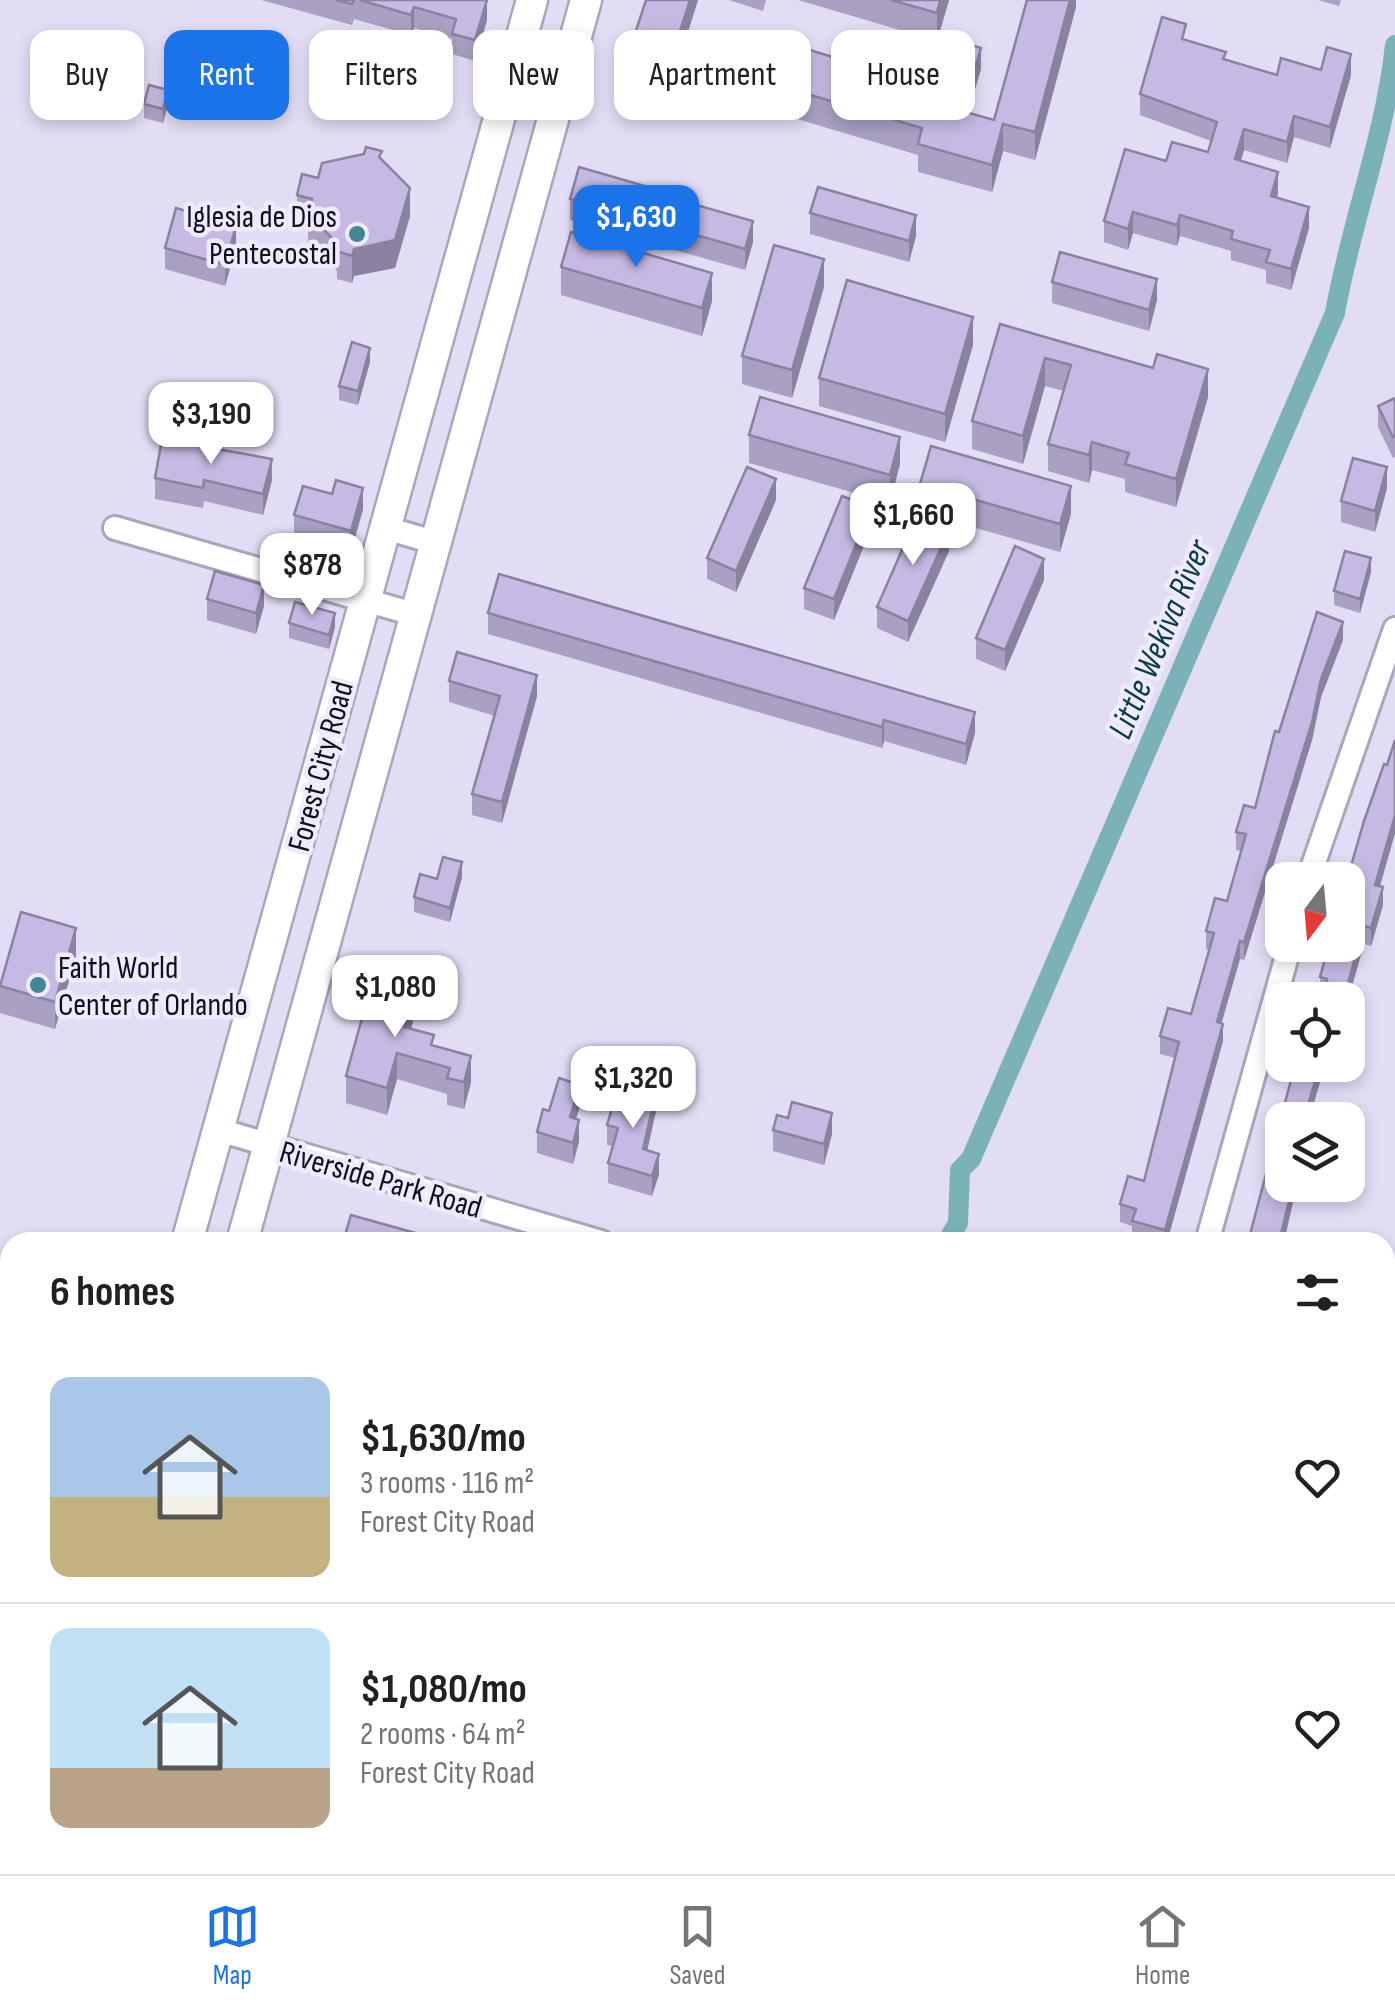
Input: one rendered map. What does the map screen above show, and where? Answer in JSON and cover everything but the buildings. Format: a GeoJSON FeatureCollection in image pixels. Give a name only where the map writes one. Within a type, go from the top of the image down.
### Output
{"type":"FeatureCollection","features":[{"type":"Feature","properties":{"kind":"main road","name":"Forest City Road"},"geometry":{"type":"LineString","coordinates":[[190,1232],[532,0]]}},
{"type":"Feature","properties":{"kind":"main road","name":"Forest City Road"},"geometry":{"type":"LineString","coordinates":[[245,1232],[586,0]]}},
{"type":"Feature","properties":{"kind":"street"},"geometry":{"type":"LineString","coordinates":[[115,528],[416,615]]}},
{"type":"Feature","properties":{"kind":"street"},"geometry":{"type":"LineString","coordinates":[[386,528],[437,543]]}},
{"type":"Feature","properties":{"kind":"street"},"geometry":{"type":"LineString","coordinates":[[1314,862],[1395,630]]}},
{"type":"Feature","properties":{"kind":"street"},"geometry":{"type":"LineString","coordinates":[[1210,1232],[1285,962]]}},
{"type":"Feature","properties":{"kind":"street","name":"Riverside Park Road"},"geometry":{"type":"LineString","coordinates":[[219,1130],[567,1232]]}},
{"type":"Feature","properties":{"kind":"waterway","name":"Little Wekiva River"},"geometry":{"type":"LineString","coordinates":[[953,1232],[958,1223],[960,1170],[971,1159],[1335,313],[1384,113],[1395,45]]}},
{"type":"Feature","properties":{"kind":"place","name":"Iglesia de Dios Pentecostal"},"geometry":{"type":"Point","coordinates":[357,234]}},
{"type":"Feature","properties":{"kind":"place","name":"Faith World Center of Orlando"},"geometry":{"type":"Point","coordinates":[38,985]}}]}
